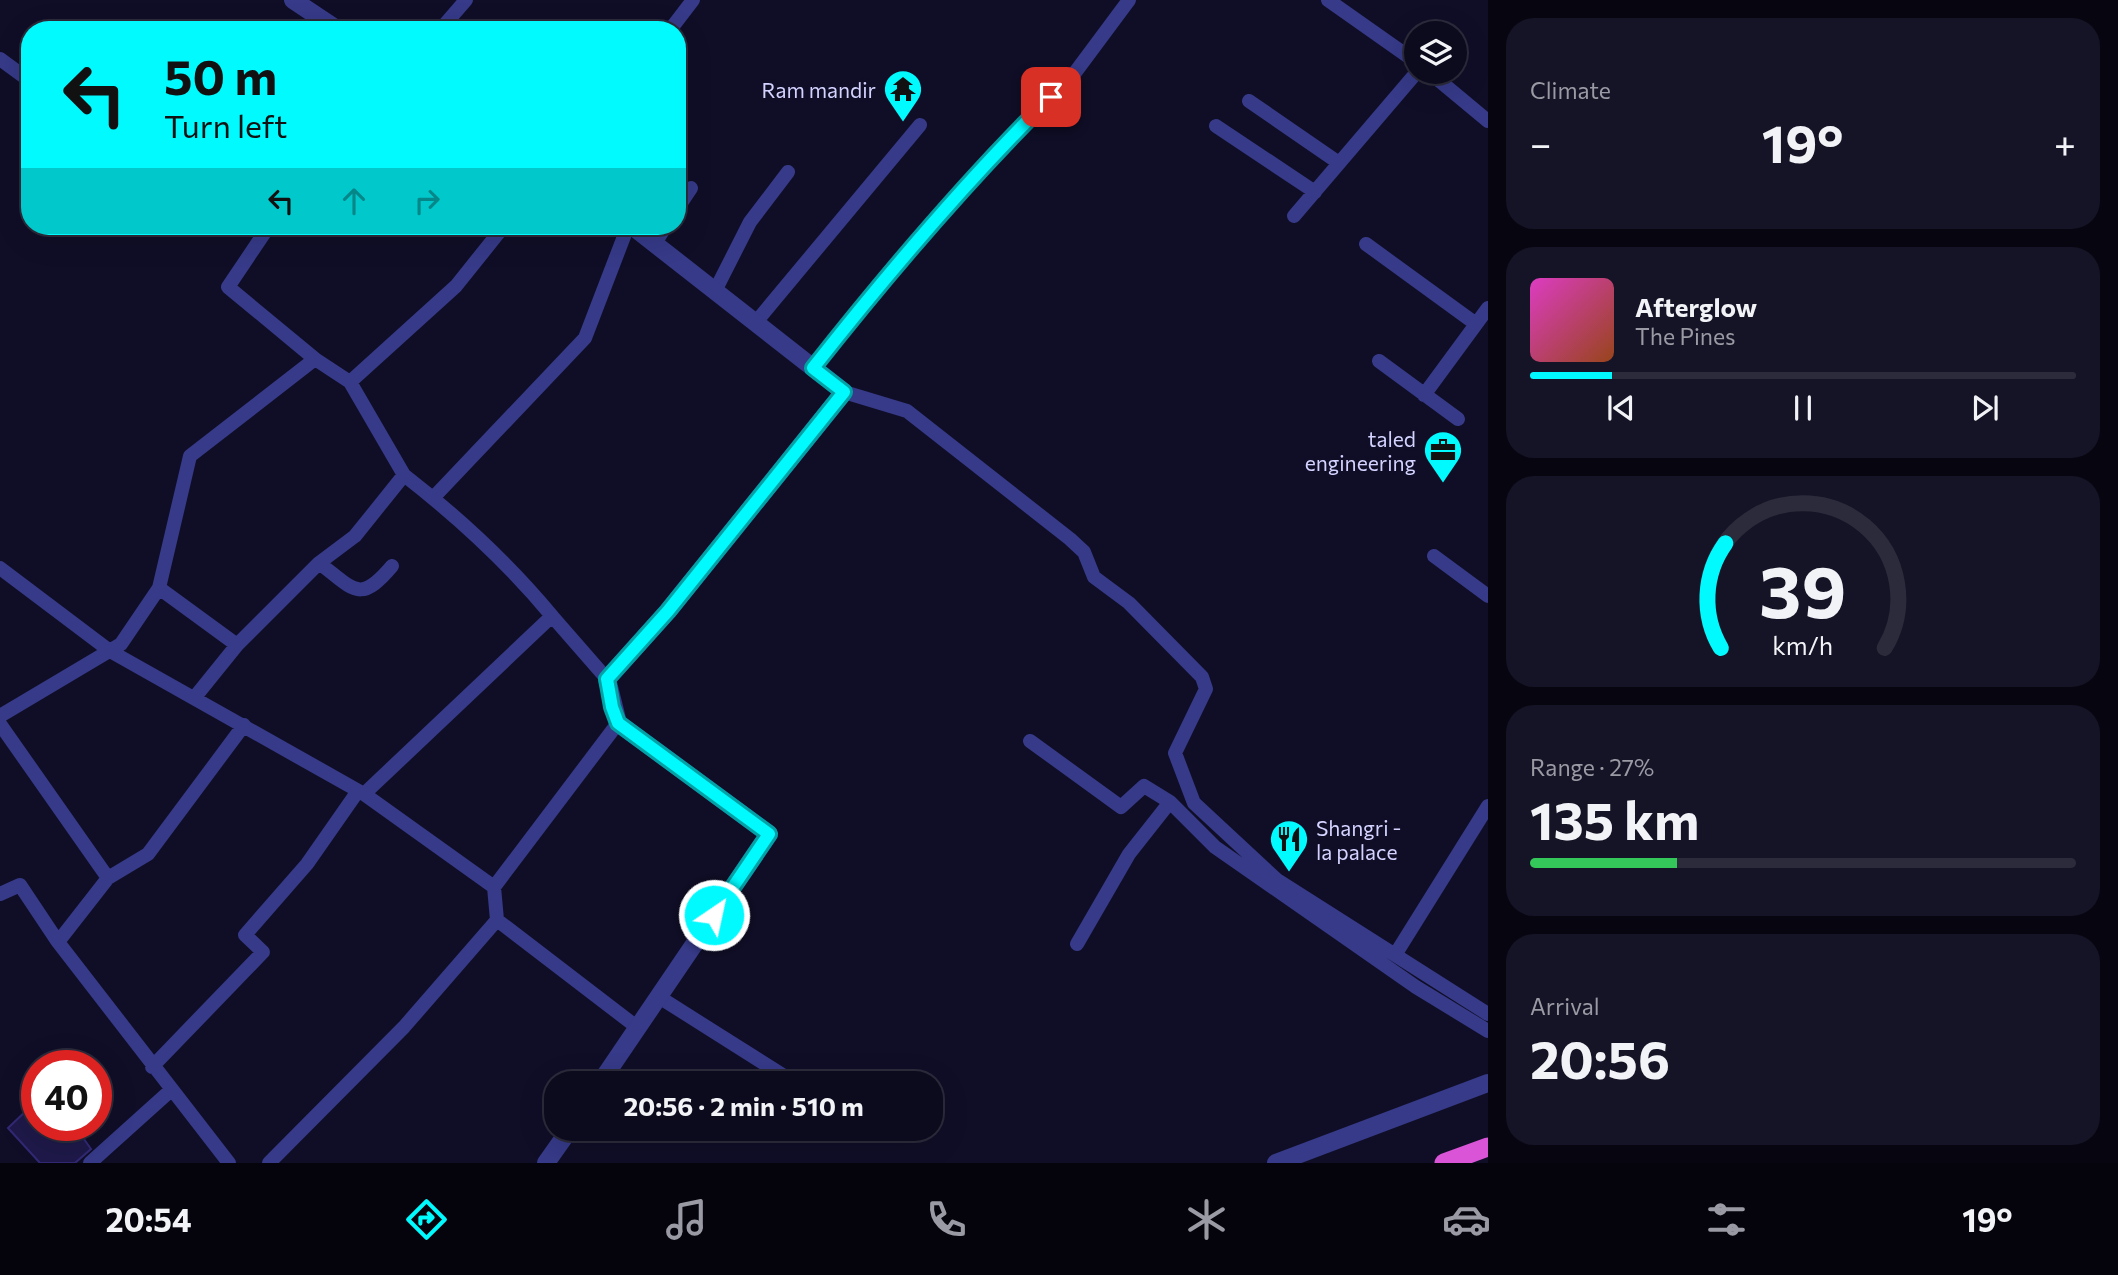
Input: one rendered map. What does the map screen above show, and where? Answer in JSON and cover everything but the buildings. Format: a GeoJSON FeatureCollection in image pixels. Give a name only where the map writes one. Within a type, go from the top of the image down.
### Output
{"type":"FeatureCollection","features":[{"type":"Feature","properties":{"kind":"highway"},"geometry":{"type":"LineString","coordinates":[[1444,1163],[1488,1147]]}},
{"type":"Feature","properties":{"kind":"street"},"geometry":{"type":"LineString","coordinates":[[293,0],[324,21]]}},
{"type":"Feature","properties":{"kind":"street"},"geometry":{"type":"LineString","coordinates":[[448,21],[466,0]]}},
{"type":"Feature","properties":{"kind":"street"},"geometry":{"type":"LineString","coordinates":[[677,21],[693,0]]}},
{"type":"Feature","properties":{"kind":"street"},"geometry":{"type":"LineString","coordinates":[[813,368],[890,271],[991,156],[1071,78],[1129,0]]}},
{"type":"Feature","properties":{"kind":"street"},"geometry":{"type":"LineString","coordinates":[[1328,0],[1404,54]]}},
{"type":"Feature","properties":{"kind":"street"},"geometry":{"type":"LineString","coordinates":[[0,59],[21,74]]}},
{"type":"Feature","properties":{"kind":"street"},"geometry":{"type":"LineString","coordinates":[[1294,216],[1407,84]]}},
{"type":"Feature","properties":{"kind":"street"},"geometry":{"type":"LineString","coordinates":[[1443,84],[1488,121]]}},
{"type":"Feature","properties":{"kind":"street"},"geometry":{"type":"LineString","coordinates":[[1249,101],[1339,163]]}},
{"type":"Feature","properties":{"kind":"street"},"geometry":{"type":"LineString","coordinates":[[756,322],[920,125]]}},
{"type":"Feature","properties":{"kind":"street"},"geometry":{"type":"LineString","coordinates":[[1216,126],[1315,192]]}},
{"type":"Feature","properties":{"kind":"street"},"geometry":{"type":"LineString","coordinates":[[716,289],[750,222],[788,172]]}},
{"type":"Feature","properties":{"kind":"street"},"geometry":{"type":"LineString","coordinates":[[686,196],[691,188]]}},
{"type":"Feature","properties":{"kind":"street"},"geometry":{"type":"LineString","coordinates":[[263,235],[228,287],[315,359],[349,382],[404,475],[522,580],[607,679],[618,723],[769,834],[608,1071]]}},
{"type":"Feature","properties":{"kind":"street"},"geometry":{"type":"LineString","coordinates":[[349,382],[456,286],[497,235]]}},
{"type":"Feature","properties":{"kind":"street"},"geometry":{"type":"LineString","coordinates":[[433,498],[584,338],[626,235]]}},
{"type":"Feature","properties":{"kind":"street"},"geometry":{"type":"LineString","coordinates":[[643,235],[716,289],[844,392],[907,411],[1084,552],[1094,577],[1129,603],[1202,677],[1206,690],[1175,754],[1195,803],[1277,880],[1488,1013]]}},
{"type":"Feature","properties":{"kind":"street"},"geometry":{"type":"LineString","coordinates":[[655,243],[660,235]]}},
{"type":"Feature","properties":{"kind":"street"},"geometry":{"type":"LineString","coordinates":[[1366,244],[1476,324]]}},
{"type":"Feature","properties":{"kind":"street"},"geometry":{"type":"LineString","coordinates":[[1424,395],[1488,308]]}},
{"type":"Feature","properties":{"kind":"street"},"geometry":{"type":"LineString","coordinates":[[0,716],[121,644],[159,588],[190,456],[315,359]]}},
{"type":"Feature","properties":{"kind":"street"},"geometry":{"type":"LineString","coordinates":[[1379,361],[1458,419]]}},
{"type":"Feature","properties":{"kind":"street"},"geometry":{"type":"LineString","coordinates":[[607,679],[668,611],[844,392]]}},
{"type":"Feature","properties":{"kind":"street"},"geometry":{"type":"LineString","coordinates":[[195,697],[237,645],[319,563],[355,536],[404,475]]}},
{"type":"Feature","properties":{"kind":"street"},"geometry":{"type":"LineString","coordinates":[[1434,556],[1488,596]]}},
{"type":"Feature","properties":{"kind":"street"},"geometry":{"type":"LineString","coordinates":[[319,563],[354,589],[363,591],[369,590],[392,566]]}},
{"type":"Feature","properties":{"kind":"street"},"geometry":{"type":"LineString","coordinates":[[0,568],[110,651],[361,793],[494,887]]}},
{"type":"Feature","properties":{"kind":"street"},"geometry":{"type":"LineString","coordinates":[[159,588],[237,645]]}},
{"type":"Feature","properties":{"kind":"street"},"geometry":{"type":"LineString","coordinates":[[152,1067],[263,952],[245,935],[307,864],[361,793],[552,616]]}},
{"type":"Feature","properties":{"kind":"street"},"geometry":{"type":"LineString","coordinates":[[269,1163],[404,1027],[497,920],[494,887],[618,723]]}},
{"type":"Feature","properties":{"kind":"street"},"geometry":{"type":"LineString","coordinates":[[0,724],[108,878]]}},
{"type":"Feature","properties":{"kind":"street"},"geometry":{"type":"LineString","coordinates":[[58,942],[108,878],[148,854],[244,725]]}},
{"type":"Feature","properties":{"kind":"street"},"geometry":{"type":"LineString","coordinates":[[1030,741],[1121,807],[1144,786],[1170,802],[1215,847],[1416,987],[1488,1031]]}},
{"type":"Feature","properties":{"kind":"street"},"geometry":{"type":"LineString","coordinates":[[1077,944],[1129,854],[1170,802]]}},
{"type":"Feature","properties":{"kind":"street"},"geometry":{"type":"LineString","coordinates":[[1395,955],[1488,806]]}},
{"type":"Feature","properties":{"kind":"street"},"geometry":{"type":"LineString","coordinates":[[0,894],[20,885],[58,942],[170,1091],[229,1163]]}},
{"type":"Feature","properties":{"kind":"street"},"geometry":{"type":"LineString","coordinates":[[497,920],[638,1028]]}},
{"type":"Feature","properties":{"kind":"street"},"geometry":{"type":"LineString","coordinates":[[659,997],[777,1071]]}},
{"type":"Feature","properties":{"kind":"street"},"geometry":{"type":"LineString","coordinates":[[1276,1163],[1488,1083]]}},
{"type":"Feature","properties":{"kind":"street"},"geometry":{"type":"LineString","coordinates":[[90,1163],[170,1091]]}},
{"type":"Feature","properties":{"kind":"street"},"geometry":{"type":"LineString","coordinates":[[547,1163],[562,1141]]}},
{"type":"Feature","properties":{"kind":"place","name":"Ram mandir"},"geometry":{"type":"Point","coordinates":[903,123]}},
{"type":"Feature","properties":{"kind":"place","name":"taled engineering"},"geometry":{"type":"Point","coordinates":[1443,484]}},
{"type":"Feature","properties":{"kind":"place","name":"Shangri - la palace"},"geometry":{"type":"Point","coordinates":[1289,873]}},
{"type":"Feature","properties":{"kind":"route"},"geometry":{"type":"LineString","coordinates":[[714,915],[769,834],[618,723],[607,679],[668,611],[844,392],[813,368],[906,252],[991,156],[1051,97]]}}]}
